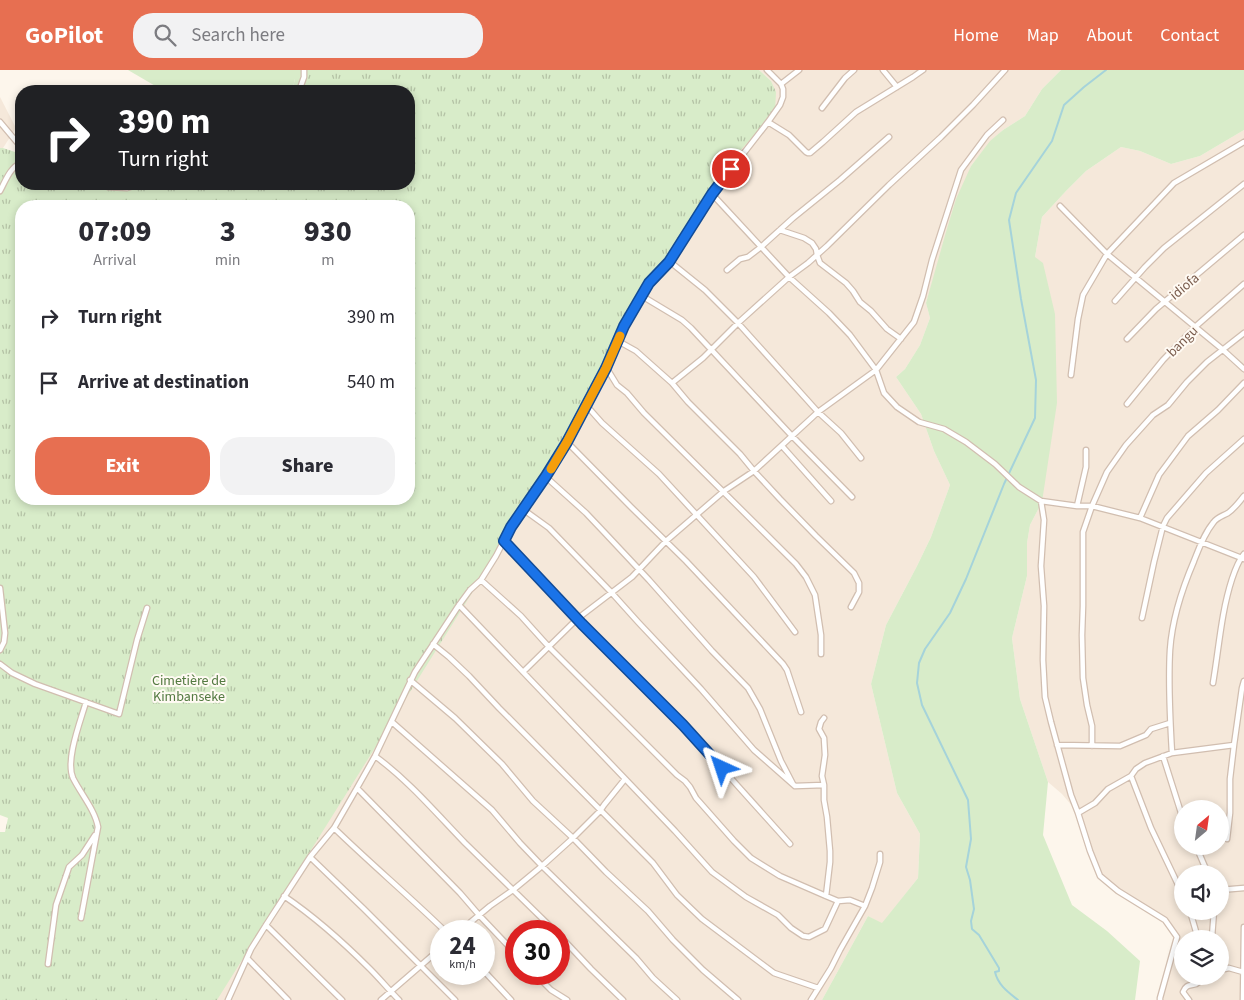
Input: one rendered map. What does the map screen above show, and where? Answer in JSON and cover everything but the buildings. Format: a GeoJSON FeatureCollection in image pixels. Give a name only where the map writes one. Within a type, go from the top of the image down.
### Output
{"type":"FeatureCollection","features":[{"type":"Feature","properties":{"kind":"street"},"geometry":{"type":"LineString","coordinates":[[301,85],[304,70]]}},
{"type":"Feature","properties":{"kind":"street"},"geometry":{"type":"LineString","coordinates":[[230,999],[251,949],[310,857],[334,828],[357,788],[392,722],[410,680],[459,605],[470,590],[481,580],[511,527],[524,510],[567,442],[606,368],[624,326],[649,283],[669,262],[712,194],[780,105],[783,89],[781,84],[767,70]]}},
{"type":"Feature","properties":{"kind":"street"},"geometry":{"type":"LineString","coordinates":[[781,84],[799,70]]}},
{"type":"Feature","properties":{"kind":"street"},"geometry":{"type":"LineString","coordinates":[[822,108],[845,78],[854,70]]}},
{"type":"Feature","properties":{"kind":"street"},"geometry":{"type":"LineString","coordinates":[[883,70],[897,87]]}},
{"type":"Feature","properties":{"kind":"street"},"geometry":{"type":"LineString","coordinates":[[768,122],[789,135],[808,153],[856,112],[923,70]]}},
{"type":"Feature","properties":{"kind":"street"},"geometry":{"type":"LineString","coordinates":[[672,383],[712,349],[789,277],[817,255],[941,137],[1005,70]]}},
{"type":"Feature","properties":{"kind":"street"},"geometry":{"type":"LineString","coordinates":[[523,672],[578,619],[639,571],[666,542],[697,515],[724,492],[754,471],[818,412],[876,370],[914,322],[961,170],[987,135],[1002,120]]}},
{"type":"Feature","properties":{"kind":"street"},"geometry":{"type":"LineString","coordinates":[[0,122],[15,140]]}},
{"type":"Feature","properties":{"kind":"street"},"geometry":{"type":"LineString","coordinates":[[727,270],[740,259],[748,257],[761,247],[889,137]]}},
{"type":"Feature","properties":{"kind":"street"},"geometry":{"type":"LineString","coordinates":[[1071,375],[1083,295],[1107,254],[1174,183],[1244,142]]}},
{"type":"Feature","properties":{"kind":"street"},"geometry":{"type":"LineString","coordinates":[[0,191],[15,167]]}},
{"type":"Feature","properties":{"kind":"street"},"geometry":{"type":"LineString","coordinates":[[1115,301],[1164,248],[1244,184]]}},
{"type":"Feature","properties":{"kind":"street"},"geometry":{"type":"LineString","coordinates":[[712,194],[789,277],[850,335],[876,370],[884,393],[898,408],[919,422],[944,429],[966,442],[995,464],[1019,488],[1041,501],[1092,506],[1140,518],[1243,557],[1234,572],[1226,597],[1213,683]]}},
{"type":"Feature","properties":{"kind":"street"},"geometry":{"type":"LineString","coordinates":[[1060,206],[1107,254],[1244,369]]}},
{"type":"Feature","properties":{"kind":"street"},"geometry":{"type":"LineString","coordinates":[[780,230],[804,238],[812,243],[820,263],[846,283],[860,302],[887,329],[901,339]]}},
{"type":"Feature","properties":{"kind":"street","name":"idiofa"},"geometry":{"type":"LineString","coordinates":[[1127,339],[1156,309],[1244,235]]}},
{"type":"Feature","properties":{"kind":"street"},"geometry":{"type":"LineString","coordinates":[[669,262],[704,290],[738,323],[818,412],[841,433],[861,458]]}},
{"type":"Feature","properties":{"kind":"street","name":"bangu"},"geometry":{"type":"LineString","coordinates":[[1127,404],[1162,360],[1244,284]]}},
{"type":"Feature","properties":{"kind":"street"},"geometry":{"type":"LineString","coordinates":[[642,296],[691,328],[852,497]]}},
{"type":"Feature","properties":{"kind":"street"},"geometry":{"type":"LineString","coordinates":[[1092,746],[1092,726],[1083,678],[1082,635],[1083,532],[1092,506],[1107,472],[1126,445],[1153,415],[1168,405],[1206,362],[1244,333]]}},
{"type":"Feature","properties":{"kind":"street"},"geometry":{"type":"LineString","coordinates":[[618,341],[636,351],[672,383],[816,536],[854,573],[859,583],[859,592],[851,608]]}},
{"type":"Feature","properties":{"kind":"street"},"geometry":{"type":"LineString","coordinates":[[606,368],[617,384],[796,564],[806,577],[814,594],[821,654]]}},
{"type":"Feature","properties":{"kind":"street"},"geometry":{"type":"LineString","coordinates":[[1140,518],[1159,475],[1188,436],[1218,410],[1244,383]]}},
{"type":"Feature","properties":{"kind":"street"},"geometry":{"type":"LineString","coordinates":[[586,405],[602,423],[658,474],[697,515],[758,582],[795,632]]}},
{"type":"Feature","properties":{"kind":"street"},"geometry":{"type":"LineString","coordinates":[[1142,618],[1163,526],[1167,518],[1201,479],[1244,439]]}},
{"type":"Feature","properties":{"kind":"street"},"geometry":{"type":"LineString","coordinates":[[567,442],[686,561],[783,664],[787,670],[801,712]]}},
{"type":"Feature","properties":{"kind":"street"},"geometry":{"type":"LineString","coordinates":[[782,446],[832,501]]}},
{"type":"Feature","properties":{"kind":"street"},"geometry":{"type":"LineString","coordinates":[[1077,506],[1086,467],[1086,450]]}},
{"type":"Feature","properties":{"kind":"street"},"geometry":{"type":"LineString","coordinates":[[546,476],[586,513],[748,688],[760,709],[781,761],[795,786]]}},
{"type":"Feature","properties":{"kind":"street"},"geometry":{"type":"LineString","coordinates":[[1172,753],[1170,649],[1175,617],[1189,572],[1212,523],[1237,505],[1244,496]]}},
{"type":"Feature","properties":{"kind":"street"},"geometry":{"type":"LineString","coordinates":[[1041,501],[1044,520],[1041,566],[1044,606],[1042,660],[1045,696],[1071,795],[1100,876],[1118,891],[1165,920],[1174,933]]}},
{"type":"Feature","properties":{"kind":"street"},"geometry":{"type":"LineString","coordinates":[[524,510],[549,528],[611,592],[701,689],[754,750],[795,786],[824,785]]}},
{"type":"Feature","properties":{"kind":"street"},"geometry":{"type":"LineString","coordinates":[[504,541],[683,725],[790,844]]}},
{"type":"Feature","properties":{"kind":"street"},"geometry":{"type":"LineString","coordinates":[[481,580],[521,616],[549,647],[685,781],[696,798],[751,858],[780,876],[826,896],[838,901],[850,900],[866,906]]}},
{"type":"Feature","properties":{"kind":"street"},"geometry":{"type":"LineString","coordinates":[[0,588],[6,633],[0,650]]}},
{"type":"Feature","properties":{"kind":"street"},"geometry":{"type":"LineString","coordinates":[[459,605],[712,872],[746,897],[778,915],[791,928],[803,936],[809,937],[825,929],[838,901]]}},
{"type":"Feature","properties":{"kind":"street"},"geometry":{"type":"LineString","coordinates":[[0,664],[12,673],[35,684],[119,714],[147,608]]}},
{"type":"Feature","properties":{"kind":"street"},"geometry":{"type":"LineString","coordinates":[[432,644],[469,676],[653,863],[677,894],[702,919],[774,973],[818,988]]}},
{"type":"Feature","properties":{"kind":"street"},"geometry":{"type":"LineString","coordinates":[[410,680],[455,718],[502,764],[533,801],[648,911],[703,970],[738,1000]]}},
{"type":"Feature","properties":{"kind":"street"},"geometry":{"type":"LineString","coordinates":[[1229,822],[1230,779],[1244,681]]}},
{"type":"Feature","properties":{"kind":"street"},"geometry":{"type":"LineString","coordinates":[[81,918],[98,827],[72,776],[71,767],[75,740],[86,702]]}},
{"type":"Feature","properties":{"kind":"street"},"geometry":{"type":"LineString","coordinates":[[824,718],[819,729],[824,738],[825,754],[822,776],[830,851],[826,896]]}},
{"type":"Feature","properties":{"kind":"street"},"geometry":{"type":"LineString","coordinates":[[392,722],[492,810],[542,866],[677,1000]]}},
{"type":"Feature","properties":{"kind":"street"},"geometry":{"type":"LineString","coordinates":[[1057,745],[1120,746],[1146,735],[1151,729],[1170,723]]}},
{"type":"Feature","properties":{"kind":"street"},"geometry":{"type":"LineString","coordinates":[[1078,813],[1095,803],[1108,789],[1130,776],[1136,768],[1145,763],[1172,753],[1234,745]]}},
{"type":"Feature","properties":{"kind":"street"},"geometry":{"type":"LineString","coordinates":[[375,756],[394,770],[544,920]]}},
{"type":"Feature","properties":{"kind":"street"},"geometry":{"type":"LineString","coordinates":[[1163,756],[1177,800]]}},
{"type":"Feature","properties":{"kind":"street"},"geometry":{"type":"LineString","coordinates":[[1130,776],[1151,828],[1174,876]]}},
{"type":"Feature","properties":{"kind":"street"},"geometry":{"type":"LineString","coordinates":[[473,920],[514,890],[573,838],[600,811],[625,779]]}},
{"type":"Feature","properties":{"kind":"street"},"geometry":{"type":"LineString","coordinates":[[357,788],[460,893],[505,942]]}},
{"type":"Feature","properties":{"kind":"street"},"geometry":{"type":"LineString","coordinates":[[334,828],[433,920]]}},
{"type":"Feature","properties":{"kind":"street"},"geometry":{"type":"LineString","coordinates":[[48,964],[56,904],[68,870],[82,855],[96,834]]}},
{"type":"Feature","properties":{"kind":"street"},"geometry":{"type":"LineString","coordinates":[[811,1000],[866,906],[880,862],[880,854]]}},
{"type":"Feature","properties":{"kind":"street"},"geometry":{"type":"LineString","coordinates":[[310,857],[455,1000]]}},
{"type":"Feature","properties":{"kind":"street"},"geometry":{"type":"LineString","coordinates":[[1229,889],[1244,888]]}},
{"type":"Feature","properties":{"kind":"street"},"geometry":{"type":"LineString","coordinates":[[284,896],[327,928],[399,1000]]}},
{"type":"Feature","properties":{"kind":"street"},"geometry":{"type":"LineString","coordinates":[[266,925],[342,1000]]}},
{"type":"Feature","properties":{"kind":"street"},"geometry":{"type":"LineString","coordinates":[[1243,1000],[1244,927]]}},
{"type":"Feature","properties":{"kind":"street"},"geometry":{"type":"LineString","coordinates":[[570,947],[623,1000]]}},
{"type":"Feature","properties":{"kind":"street"},"geometry":{"type":"LineString","coordinates":[[1160,1000],[1174,948]]}},
{"type":"Feature","properties":{"kind":"street"},"geometry":{"type":"LineString","coordinates":[[381,1000],[430,958]]}},
{"type":"Feature","properties":{"kind":"street"},"geometry":{"type":"LineString","coordinates":[[248,959],[288,1000]]}},
{"type":"Feature","properties":{"kind":"street"},"geometry":{"type":"LineString","coordinates":[[1229,968],[1243,972]]}},
{"type":"Feature","properties":{"kind":"street"},"geometry":{"type":"LineString","coordinates":[[495,983],[511,1000]]}},
{"type":"Feature","properties":{"kind":"street"},"geometry":{"type":"LineString","coordinates":[[546,985],[567,1000]]}},
{"type":"Feature","properties":{"kind":"street"},"geometry":{"type":"LineString","coordinates":[[1188,1000],[1184,988],[1190,985]]}},
{"type":"Feature","properties":{"kind":"shaded area"},"geometry":{"type":"Polygon","coordinates":[[[759,70],[1061,70],[1042,89],[1025,116],[1003,130],[991,141],[971,166],[926,303],[930,318],[920,345],[905,369],[896,377],[921,414],[934,451],[950,485],[931,537],[886,625],[871,684],[897,793],[920,834],[918,878],[882,924],[868,916],[822,1000],[209,1000],[642,296],[728,163],[775,112],[771,81],[759,70]]]}},
{"type":"Feature","properties":{"kind":"shaded area"},"geometry":{"type":"Polygon","coordinates":[[[0,97],[15,130],[3,148],[0,148],[0,97]]]}},
{"type":"Feature","properties":{"kind":"shaded area"},"geometry":{"type":"Polygon","coordinates":[[[1244,130],[1244,1000],[1160,1000],[1174,948],[1174,985],[1229,985],[1229,930],[1174,930],[1174,933],[1165,920],[1118,891],[1100,876],[1078,813],[1062,794],[1048,782],[1020,699],[1012,638],[1027,576],[1027,543],[1030,525],[1042,502],[1035,257],[1042,217],[1086,171],[1121,147],[1140,151],[1171,164],[1200,156],[1244,130]]]}},
{"type":"Feature","properties":{"kind":"green space"},"geometry":{"type":"Polygon","coordinates":[[[128,70],[295,70],[294,85],[154,85],[128,70]]]}},
{"type":"Feature","properties":{"kind":"green space","name":"Cimetière de Kimbanseke"},"geometry":{"type":"Polygon","coordinates":[[[295,70],[759,70],[771,81],[776,92],[775,112],[729,163],[716,188],[669,261],[649,283],[624,326],[567,442],[217,1000],[0,1000],[0,832],[5,832],[8,818],[0,815],[0,148],[15,152],[15,190],[415,190],[415,85],[294,85],[295,70]]]}},
{"type":"Feature","properties":{"kind":"green space"},"geometry":{"type":"Polygon","coordinates":[[[1061,70],[1244,70],[1244,130],[1200,156],[1171,164],[1140,151],[1121,147],[1086,171],[1042,217],[1035,257],[1043,263],[1055,314],[1057,403],[1042,502],[1030,525],[1027,543],[1027,576],[1012,638],[1020,699],[1048,782],[1043,835],[1072,905],[1107,931],[1140,961],[1135,1000],[822,1000],[868,916],[882,923],[918,878],[920,834],[897,793],[871,684],[886,625],[931,537],[950,485],[934,451],[921,414],[896,377],[905,369],[920,345],[930,318],[926,303],[956,199],[971,166],[990,141],[1025,116],[1042,89],[1061,70]]]}},
{"type":"Feature","properties":{"kind":"waterway"},"geometry":{"type":"LineString","coordinates":[[1018,1000],[998,981],[995,972],[999,971],[999,968],[979,935],[972,929],[971,921],[974,909],[966,867],[971,839],[968,800],[922,705],[917,683],[919,663],[925,649],[950,613],[966,579],[1004,484],[1035,418],[1036,380],[1009,220],[1016,193],[1052,141],[1064,105],[1106,70]]}},
{"type":"Feature","properties":{"kind":"slow traffic"},"geometry":{"type":"LineString","coordinates":[[551,469],[606,368],[620,336]]}},
{"type":"Feature","properties":{"kind":"route"},"geometry":{"type":"LineString","coordinates":[[722,768],[683,725],[582,624],[504,541],[511,527],[524,510],[567,442],[606,368],[624,326],[649,283],[669,262],[712,194],[731,169]]}}]}
